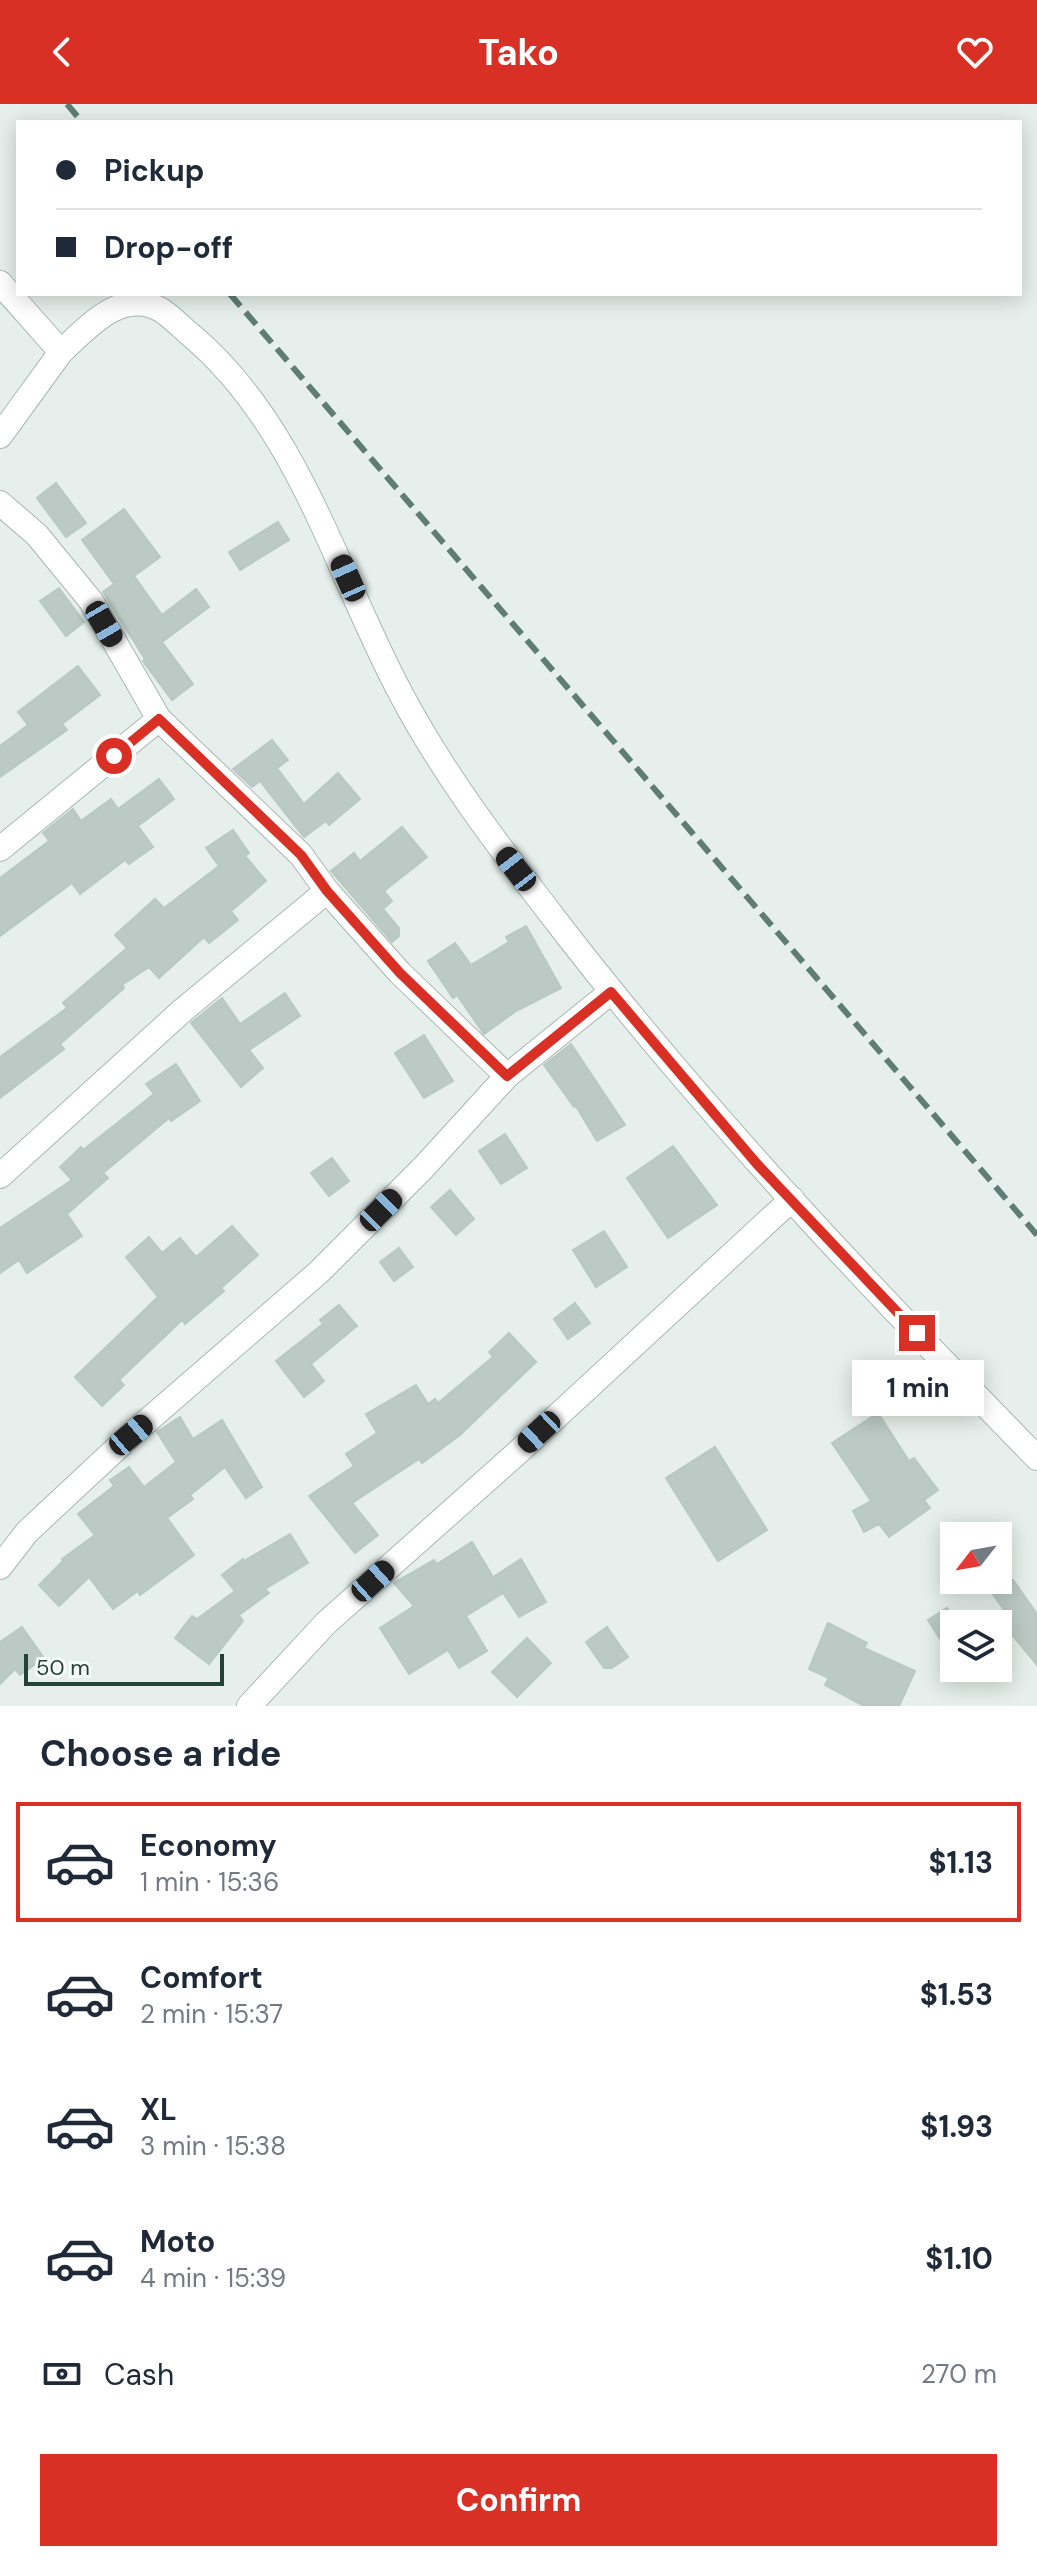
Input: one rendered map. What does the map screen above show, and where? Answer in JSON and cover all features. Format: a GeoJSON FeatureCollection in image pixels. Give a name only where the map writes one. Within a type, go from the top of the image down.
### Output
{"type":"FeatureCollection","features":[{"type":"Feature","properties":{"kind":"street"},"geometry":{"type":"LineString","coordinates":[[0,283],[61,352]]}},
{"type":"Feature","properties":{"kind":"street"},"geometry":{"type":"LineString","coordinates":[[0,436],[61,352],[95,320],[121,305],[137,303],[160,309],[230,371],[295,468],[400,694],[478,820],[611,992],[757,1164],[1037,1458]]}},
{"type":"Feature","properties":{"kind":"street"},"geometry":{"type":"LineString","coordinates":[[0,503],[37,535],[91,601],[159,719],[301,855],[327,891],[400,973],[507,1076]]}},
{"type":"Feature","properties":{"kind":"street"},"geometry":{"type":"LineString","coordinates":[[0,849],[159,719]]}},
{"type":"Feature","properties":{"kind":"street"},"geometry":{"type":"LineString","coordinates":[[0,1176],[183,1010],[327,891]]}},
{"type":"Feature","properties":{"kind":"street"},"geometry":{"type":"LineString","coordinates":[[0,1567],[27,1532],[131,1435],[319,1272],[423,1168],[507,1076],[611,992]]}},
{"type":"Feature","properties":{"kind":"street"},"geometry":{"type":"LineString","coordinates":[[257,1704],[326,1623],[516,1454],[792,1199]]}},
{"type":"Feature","properties":{"kind":"building"},"geometry":{"type":"Polygon","coordinates":[[[56,483],[86,523],[66,537],[37,498],[56,483]]]}},
{"type":"Feature","properties":{"kind":"building"},"geometry":{"type":"Polygon","coordinates":[[[124,509],[160,557],[134,576],[162,615],[196,589],[209,607],[162,642],[193,684],[172,700],[143,661],[145,659],[103,592],[114,584],[82,540],[124,509]]]}},
{"type":"Feature","properties":{"kind":"building"},"geometry":{"type":"Polygon","coordinates":[[[278,522],[289,540],[240,570],[229,552],[278,522]]]}},
{"type":"Feature","properties":{"kind":"building"},"geometry":{"type":"Polygon","coordinates":[[[59,588],[84,622],[66,636],[40,601],[59,588]]]}},
{"type":"Feature","properties":{"kind":"building"},"geometry":{"type":"Polygon","coordinates":[[[78,666],[100,695],[62,724],[67,730],[0,777],[0,746],[28,725],[18,712],[78,666]]]}},
{"type":"Feature","properties":{"kind":"building"},"geometry":{"type":"Polygon","coordinates":[[[272,740],[288,760],[277,768],[304,804],[338,773],[360,799],[329,825],[326,821],[304,837],[260,781],[252,787],[233,769],[272,740]]]}},
{"type":"Feature","properties":{"kind":"building"},"geometry":{"type":"Polygon","coordinates":[[[159,779],[174,799],[138,826],[153,847],[129,864],[125,860],[80,894],[72,883],[0,936],[0,878],[49,841],[43,833],[73,809],[81,821],[111,799],[118,809],[159,779]]]}},
{"type":"Feature","properties":{"kind":"building"},"geometry":{"type":"Polygon","coordinates":[[[402,827],[427,857],[384,891],[392,901],[383,909],[399,928],[399,936],[392,942],[331,871],[354,853],[360,861],[402,827]]]}},
{"type":"Feature","properties":{"kind":"building"},"geometry":{"type":"Polygon","coordinates":[[[233,830],[249,853],[245,856],[266,881],[231,911],[238,920],[209,943],[204,937],[159,978],[149,967],[122,985],[124,988],[60,1044],[64,1049],[0,1098],[0,1057],[67,1008],[63,1003],[127,948],[115,935],[155,899],[164,908],[219,866],[206,848],[233,830]]]}},
{"type":"Feature","properties":{"kind":"building"},"geometry":{"type":"Polygon","coordinates":[[[526,926],[561,988],[516,1011],[484,1034],[457,995],[453,998],[428,961],[455,943],[471,965],[509,942],[506,937],[526,926]]]}},
{"type":"Feature","properties":{"kind":"building"},"geometry":{"type":"Polygon","coordinates":[[[285,993],[300,1016],[249,1050],[263,1068],[241,1087],[191,1023],[222,998],[240,1024],[285,993]]]}},
{"type":"Feature","properties":{"kind":"building"},"geometry":{"type":"Polygon","coordinates":[[[424,1035],[453,1081],[424,1098],[395,1053],[424,1035]]]}},
{"type":"Feature","properties":{"kind":"building"},"geometry":{"type":"Polygon","coordinates":[[[571,1044],[625,1125],[597,1141],[576,1106],[544,1065],[571,1044]]]}},
{"type":"Feature","properties":{"kind":"building"},"geometry":{"type":"Polygon","coordinates":[[[176,1064],[200,1101],[171,1121],[169,1118],[103,1173],[108,1178],[67,1214],[82,1236],[27,1273],[19,1260],[0,1273],[0,1228],[72,1180],[60,1167],[81,1147],[83,1150],[154,1094],[146,1084],[176,1064]]]}},
{"type":"Feature","properties":{"kind":"building"},"geometry":{"type":"Polygon","coordinates":[[[505,1134],[527,1168],[501,1184],[479,1151],[505,1134]]]}},
{"type":"Feature","properties":{"kind":"building"},"geometry":{"type":"Polygon","coordinates":[[[673,1146],[717,1205],[668,1238],[627,1178],[673,1146]]]}},
{"type":"Feature","properties":{"kind":"building"},"geometry":{"type":"Polygon","coordinates":[[[332,1158],[349,1181],[329,1196],[311,1173],[332,1158]]]}},
{"type":"Feature","properties":{"kind":"building"},"geometry":{"type":"Polygon","coordinates":[[[450,1190],[474,1219],[456,1235],[431,1207],[450,1190]]]}},
{"type":"Feature","properties":{"kind":"building"},"geometry":{"type":"Polygon","coordinates":[[[232,1226],[258,1255],[221,1288],[224,1291],[185,1324],[182,1320],[119,1380],[124,1385],[102,1406],[75,1377],[158,1297],[126,1257],[149,1237],[162,1253],[180,1238],[196,1257],[232,1226]]]}},
{"type":"Feature","properties":{"kind":"building"},"geometry":{"type":"Polygon","coordinates":[[[604,1231],[627,1267],[596,1287],[573,1250],[604,1231]]]}},
{"type":"Feature","properties":{"kind":"building"},"geometry":{"type":"Polygon","coordinates":[[[399,1248],[413,1267],[394,1281],[380,1262],[399,1248]]]}},
{"type":"Feature","properties":{"kind":"building"},"geometry":{"type":"Polygon","coordinates":[[[575,1303],[590,1323],[568,1339],[554,1319],[575,1303]]]}},
{"type":"Feature","properties":{"kind":"building"},"geometry":{"type":"Polygon","coordinates":[[[339,1305],[357,1326],[311,1364],[324,1381],[304,1397],[276,1361],[323,1324],[320,1320],[339,1305]]]}},
{"type":"Feature","properties":{"kind":"building"},"geometry":{"type":"Polygon","coordinates":[[[509,1333],[536,1362],[460,1435],[422,1463],[419,1459],[352,1503],[378,1535],[355,1553],[309,1496],[354,1466],[346,1454],[377,1433],[366,1414],[416,1385],[428,1404],[435,1399],[438,1403],[493,1357],[489,1352],[509,1333]]]}},
{"type":"Feature","properties":{"kind":"building"},"geometry":{"type":"Polygon","coordinates":[[[878,1413],[909,1461],[914,1458],[938,1490],[924,1500],[930,1508],[889,1537],[879,1524],[864,1532],[853,1511],[871,1501],[832,1443],[878,1413]]]}},
{"type":"Feature","properties":{"kind":"building"},"geometry":{"type":"Polygon","coordinates":[[[180,1417],[193,1439],[222,1420],[262,1487],[246,1498],[225,1467],[190,1495],[193,1499],[167,1518],[194,1555],[140,1595],[138,1591],[113,1609],[89,1577],[59,1606],[39,1585],[62,1559],[95,1535],[78,1514],[114,1486],[110,1480],[129,1467],[144,1487],[176,1462],[157,1432],[180,1417]]]}},
{"type":"Feature","properties":{"kind":"building"},"geometry":{"type":"Polygon","coordinates":[[[715,1447],[767,1530],[718,1561],[666,1478],[715,1447]]]}},
{"type":"Feature","properties":{"kind":"building"},"geometry":{"type":"Polygon","coordinates":[[[290,1534],[308,1563],[265,1589],[269,1593],[239,1615],[243,1621],[209,1664],[175,1638],[192,1616],[197,1619],[235,1591],[222,1575],[243,1559],[290,1534]]]}},
{"type":"Feature","properties":{"kind":"building"},"geometry":{"type":"Polygon","coordinates":[[[472,1542],[493,1577],[521,1559],[546,1602],[519,1617],[496,1582],[503,1593],[466,1616],[487,1651],[459,1668],[448,1650],[409,1674],[380,1628],[414,1606],[394,1583],[434,1560],[437,1564],[472,1542]]]}},
{"type":"Feature","properties":{"kind":"building"},"geometry":{"type":"Polygon","coordinates":[[[1013,1580],[1037,1614],[1037,1665],[1012,1635],[1012,1610],[1004,1610],[993,1594],[1012,1594],[1013,1580]]]}},
{"type":"Feature","properties":{"kind":"building"},"geometry":{"type":"Polygon","coordinates":[[[940,1612],[940,1639],[928,1620],[940,1612]]]}},
{"type":"Feature","properties":{"kind":"building"},"geometry":{"type":"Polygon","coordinates":[[[828,1623],[867,1643],[864,1648],[915,1671],[899,1706],[864,1706],[825,1685],[829,1678],[809,1669],[828,1623]]]}},
{"type":"Feature","properties":{"kind":"building"},"geometry":{"type":"Polygon","coordinates":[[[22,1627],[44,1658],[20,1675],[15,1669],[0,1684],[0,1642],[22,1627]]]}},
{"type":"Feature","properties":{"kind":"building"},"geometry":{"type":"Polygon","coordinates":[[[607,1627],[628,1657],[612,1668],[604,1668],[586,1642],[607,1627]]]}},
{"type":"Feature","properties":{"kind":"building"},"geometry":{"type":"Polygon","coordinates":[[[527,1638],[551,1663],[517,1697],[492,1672],[527,1638]]]}},
{"type":"Feature","properties":{"kind":"railway"},"geometry":{"type":"LineString","coordinates":[[67,104],[80,120]]}},
{"type":"Feature","properties":{"kind":"railway"},"geometry":{"type":"LineString","coordinates":[[232,296],[1037,1235]]}},
{"type":"Feature","properties":{"kind":"route"},"geometry":{"type":"LineString","coordinates":[[114,756],[159,719],[301,855],[327,891],[400,973],[507,1076],[611,992],[757,1164],[917,1333]]}}]}
